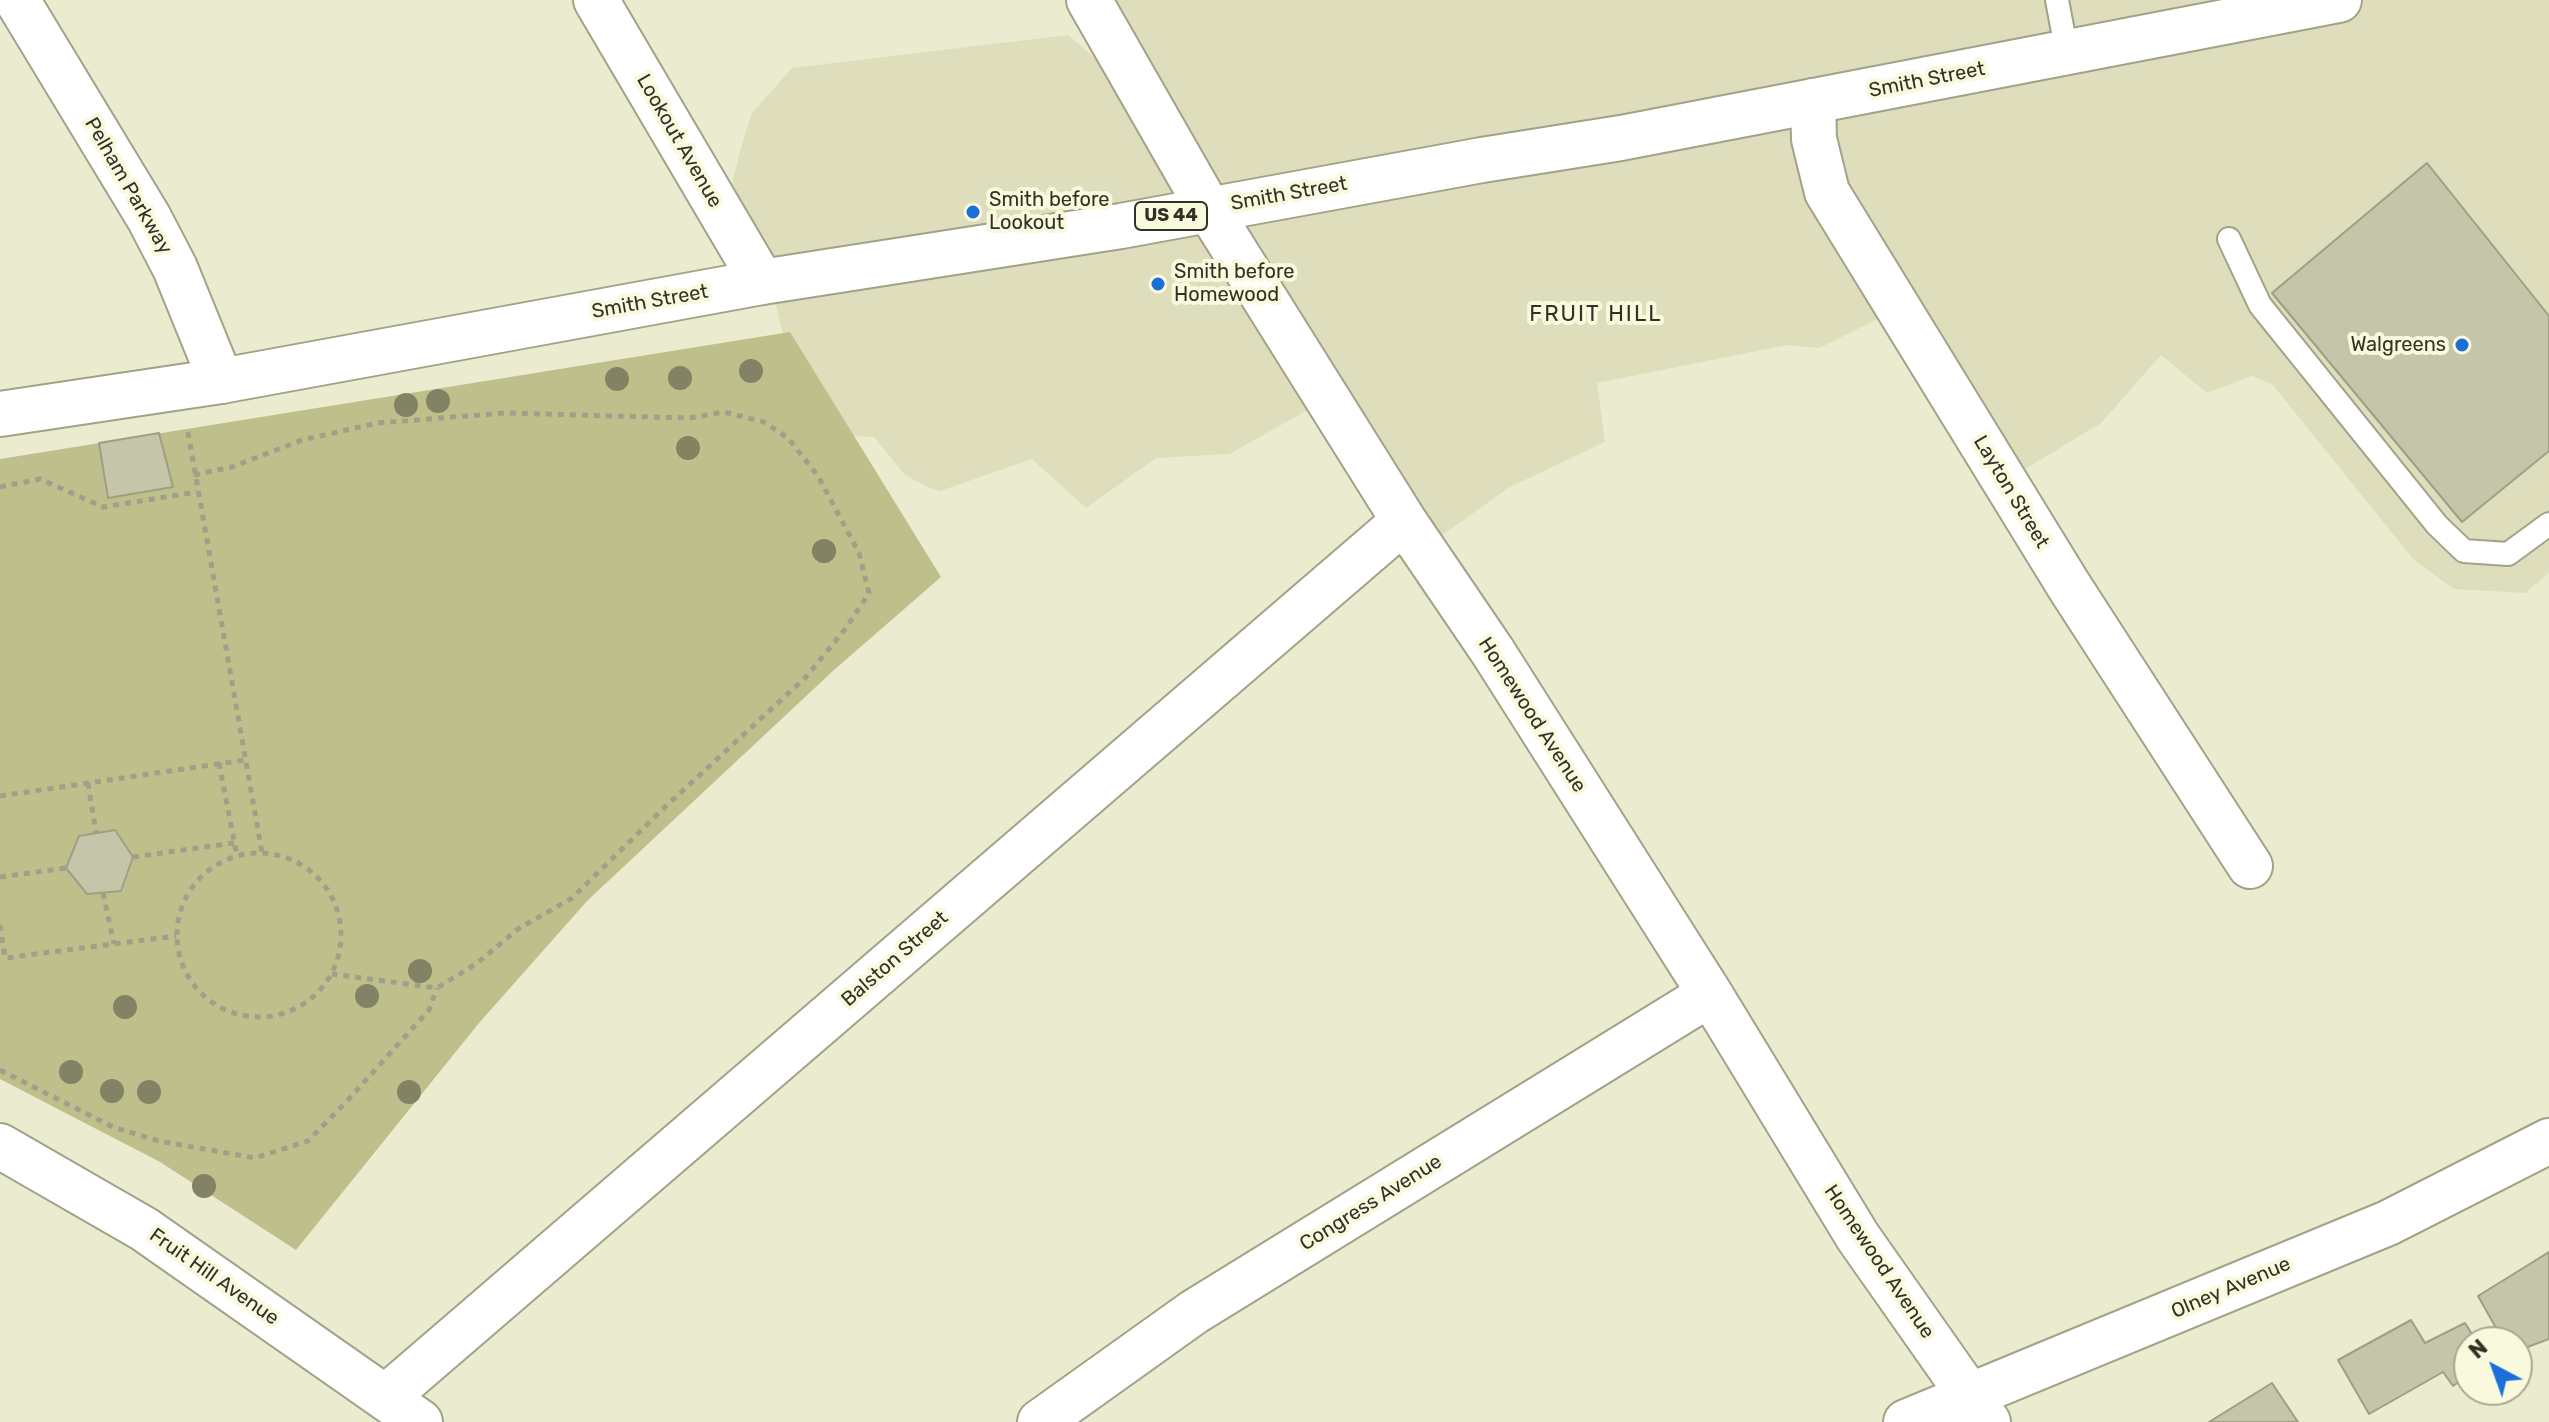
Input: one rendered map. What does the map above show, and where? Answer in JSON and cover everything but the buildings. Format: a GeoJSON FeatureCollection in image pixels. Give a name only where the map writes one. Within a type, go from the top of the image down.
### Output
{"type":"FeatureCollection","features":[{"type":"Feature","properties":{"kind":"street","name":"Pelham Parkway"},"geometry":{"type":"LineString","coordinates":[[17,0],[149,218],[175,268],[221,381]]}},
{"type":"Feature","properties":{"kind":"street","name":"Lookout Avenue"},"geometry":{"type":"LineString","coordinates":[[596,0],[762,282]]}},
{"type":"Feature","properties":{"kind":"street","name":"Homewood Avenue"},"geometry":{"type":"LineString","coordinates":[[1089,0],[1208,208],[1404,521],[1493,652],[1710,994],[1858,1237],[1980,1409]]}},
{"type":"Feature","properties":{"kind":"street","name":"Smith Street"},"geometry":{"type":"LineString","coordinates":[[0,414],[221,381],[762,282],[1121,226],[1208,208],[1621,138],[2339,0]]}},
{"type":"Feature","properties":{"kind":"street","name":"Layton Street"},"geometry":{"type":"LineString","coordinates":[[1813,101],[1814,139],[1827,192],[2069,586],[2250,866]]}},
{"type":"Feature","properties":{"kind":"street","name":"Balston Street"},"geometry":{"type":"LineString","coordinates":[[403,1409],[1404,521]]}},
{"type":"Feature","properties":{"kind":"street","name":"Congress Avenue"},"geometry":{"type":"LineString","coordinates":[[1040,1422],[1194,1312],[1710,994]]}},
{"type":"Feature","properties":{"kind":"street","name":"Olney Avenue"},"geometry":{"type":"LineString","coordinates":[[1906,1422],[1980,1409],[2388,1223],[2549,1141]]}},
{"type":"Feature","properties":{"kind":"street","name":"Fruit Hill Avenue"},"geometry":{"type":"LineString","coordinates":[[0,1146],[144,1229],[403,1409]]}},
{"type":"Feature","properties":{"kind":"lane"},"geometry":{"type":"LineString","coordinates":[[2057,0],[2067,53]]}},
{"type":"Feature","properties":{"kind":"lane"},"geometry":{"type":"LineString","coordinates":[[2229,239],[2260,305],[2437,525],[2464,551],[2508,554],[2549,524]]}},
{"type":"Feature","properties":{"kind":"path"},"geometry":{"type":"LineString","coordinates":[[0,1070],[113,1127],[159,1141],[255,1158],[308,1141],[429,1010],[437,988],[476,964],[518,929],[572,898],[806,677],[846,628],[869,593],[859,553],[818,476],[788,438],[764,422],[724,412],[690,418],[505,413],[378,423],[302,440],[232,467],[194,475]]}},
{"type":"Feature","properties":{"kind":"path"},"geometry":{"type":"LineString","coordinates":[[186,419],[262,853]]}},
{"type":"Feature","properties":{"kind":"path"},"geometry":{"type":"LineString","coordinates":[[0,487],[40,479],[103,507],[197,492]]}},
{"type":"Feature","properties":{"kind":"path"},"geometry":{"type":"LineString","coordinates":[[0,796],[245,760]]}},
{"type":"Feature","properties":{"kind":"path"},"geometry":{"type":"LineString","coordinates":[[219,763],[237,856]]}},
{"type":"Feature","properties":{"kind":"path"},"geometry":{"type":"LineString","coordinates":[[88,783],[96,833]]}},
{"type":"Feature","properties":{"kind":"path"},"geometry":{"type":"LineString","coordinates":[[133,857],[234,843]]}},
{"type":"Feature","properties":{"kind":"path"},"geometry":{"type":"LineString","coordinates":[[262,853],[294,861],[321,881],[338,910],[341,942],[332,974],[315,995],[292,1011],[266,1017],[239,1016],[214,1005],[194,986],[181,963],[176,936],[181,909],[193,886],[212,867],[237,856],[262,853]]}},
{"type":"Feature","properties":{"kind":"path"},"geometry":{"type":"LineString","coordinates":[[0,877],[66,868]]}},
{"type":"Feature","properties":{"kind":"path"},"geometry":{"type":"LineString","coordinates":[[103,893],[114,944]]}},
{"type":"Feature","properties":{"kind":"path"},"geometry":{"type":"LineString","coordinates":[[0,925],[5,958],[176,936]]}},
{"type":"Feature","properties":{"kind":"path"},"geometry":{"type":"LineString","coordinates":[[332,974],[437,988]]}},
{"type":"Feature","properties":{"kind":"shaded area"},"geometry":{"type":"Polygon","coordinates":[[[1093,0],[2549,0],[2549,573],[2525,593],[2454,589],[2414,560],[2272,384],[2252,376],[2207,393],[2161,355],[2101,423],[2012,477],[1906,305],[1819,348],[1787,345],[1597,383],[1605,442],[1508,488],[1426,547],[1315,406],[1229,454],[1156,458],[1086,508],[1032,459],[940,491],[928,487],[905,475],[874,437],[827,435],[801,413],[774,296],[723,221],[752,113],[792,68],[1068,35],[1143,99],[1093,0]]]}},
{"type":"Feature","properties":{"kind":"shaded area"},"geometry":{"type":"Polygon","coordinates":[[[790,332],[941,577],[834,670],[588,900],[479,1023],[296,1250],[160,1162],[0,1079],[0,459],[790,332]]]}},
{"type":"Feature","properties":{"kind":"place","name":"Smith before Lookout"},"geometry":{"type":"Point","coordinates":[973,212]}},
{"type":"Feature","properties":{"kind":"place","name":"Smith before Homewood"},"geometry":{"type":"Point","coordinates":[1158,284]}},
{"type":"Feature","properties":{"kind":"place","name":"Walgreens"},"geometry":{"type":"Point","coordinates":[2462,345]}},
{"type":"Feature","properties":{"kind":"district","name":"FRUIT HILL"},"geometry":{"type":"Point","coordinates":[1596,315]}}]}
